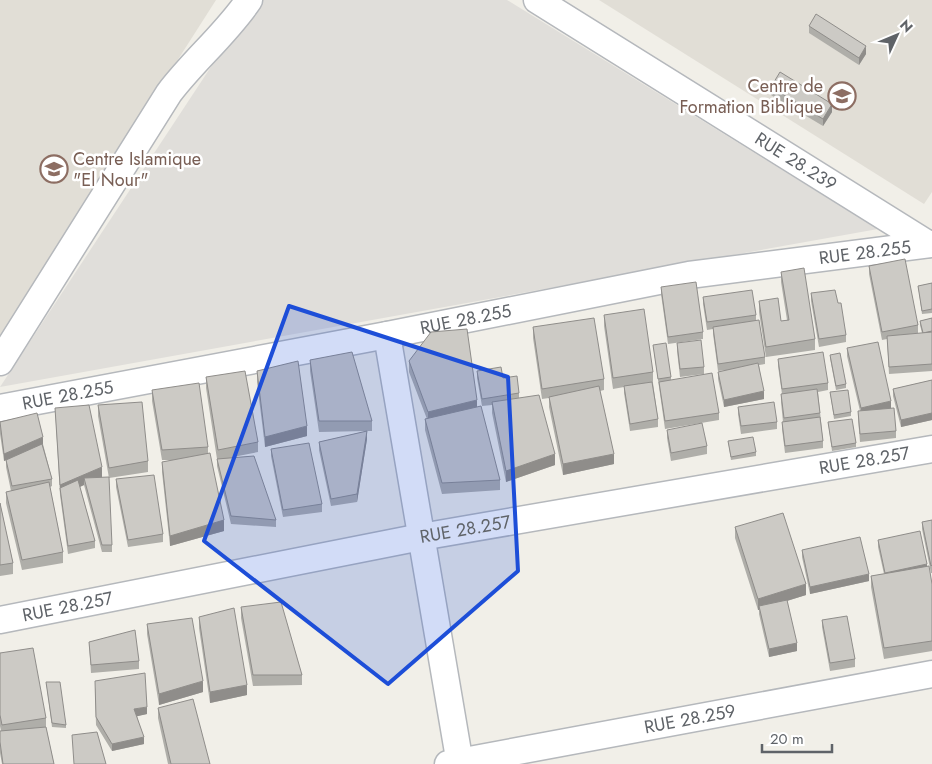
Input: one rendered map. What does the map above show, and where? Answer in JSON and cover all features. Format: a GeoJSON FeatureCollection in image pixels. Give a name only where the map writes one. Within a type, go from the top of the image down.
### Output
{"type":"FeatureCollection","features":[{"type":"Feature","properties":{"kind":"street"},"geometry":{"type":"LineString","coordinates":[[0,362],[169,93],[182,75],[236,17],[249,0]]}},
{"type":"Feature","properties":{"kind":"street","name":"RUE 28.239"},"geometry":{"type":"LineString","coordinates":[[537,0],[930,244]]}},
{"type":"Feature","properties":{"kind":"street","name":"RUE 28.255"},"geometry":{"type":"LineString","coordinates":[[0,408],[387,335],[689,275],[930,244]]}},
{"type":"Feature","properties":{"kind":"street"},"geometry":{"type":"LineString","coordinates":[[387,335],[456,763]]}},
{"type":"Feature","properties":{"kind":"street","name":"RUE 28.257"},"geometry":{"type":"LineString","coordinates":[[0,620],[421,537],[932,449]]}},
{"type":"Feature","properties":{"kind":"street","name":"RUE 28.259"},"geometry":{"type":"LineString","coordinates":[[456,763],[932,674]]}},
{"type":"Feature","properties":{"kind":"highlighted area"},"geometry":{"type":"Polygon","coordinates":[[[289,306],[508,377],[518,571],[388,684],[204,541],[289,306]]]}},
{"type":"Feature","properties":{"kind":"shaded area","name":"Centre Islamique \"El Nour\""},"geometry":{"type":"Polygon","coordinates":[[[0,0],[216,0],[0,338],[0,0]]]}},
{"type":"Feature","properties":{"kind":"shaded area"},"geometry":{"type":"Polygon","coordinates":[[[255,0],[507,0],[878,229],[0,387],[255,0]]]}},
{"type":"Feature","properties":{"kind":"shaded area","name":"Centre de Formation Biblique"},"geometry":{"type":"Polygon","coordinates":[[[599,0],[932,0],[932,192],[924,204],[599,0]]]}},
{"type":"Feature","properties":{"kind":"building"},"geometry":{"type":"Polygon","coordinates":[[[816,14],[866,46],[859,58],[809,26],[816,14]]]}},
{"type":"Feature","properties":{"kind":"building"},"geometry":{"type":"Polygon","coordinates":[[[780,72],[832,104],[823,119],[771,87],[780,72]]]}},
{"type":"Feature","properties":{"kind":"building"},"geometry":{"type":"Polygon","coordinates":[[[905,259],[918,325],[882,332],[869,266],[905,259]]]}},
{"type":"Feature","properties":{"kind":"building"},"geometry":{"type":"Polygon","coordinates":[[[804,268],[815,339],[766,347],[759,301],[778,298],[781,321],[789,320],[781,272],[804,268]]]}},
{"type":"Feature","properties":{"kind":"building"},"geometry":{"type":"Polygon","coordinates":[[[696,282],[703,332],[668,337],[661,287],[696,282]]]}},
{"type":"Feature","properties":{"kind":"building"},"geometry":{"type":"Polygon","coordinates":[[[932,283],[932,309],[922,311],[918,286],[932,283]]]}},
{"type":"Feature","properties":{"kind":"building"},"geometry":{"type":"Polygon","coordinates":[[[752,290],[756,315],[707,322],[703,297],[752,290]]]}},
{"type":"Feature","properties":{"kind":"building"},"geometry":{"type":"Polygon","coordinates":[[[835,290],[838,303],[841,303],[846,335],[819,339],[811,293],[835,290]]]}},
{"type":"Feature","properties":{"kind":"building"},"geometry":{"type":"Polygon","coordinates":[[[644,309],[653,372],[613,378],[604,315],[644,309]]]}},
{"type":"Feature","properties":{"kind":"building"},"geometry":{"type":"Polygon","coordinates":[[[594,318],[604,379],[542,389],[533,327],[594,318]]]}},
{"type":"Feature","properties":{"kind":"building"},"geometry":{"type":"Polygon","coordinates":[[[932,318],[932,331],[923,333],[920,321],[932,318]]]}},
{"type":"Feature","properties":{"kind":"building"},"geometry":{"type":"Polygon","coordinates":[[[759,320],[765,357],[718,364],[713,327],[759,320]]]}},
{"type":"Feature","properties":{"kind":"building"},"geometry":{"type":"Polygon","coordinates":[[[467,329],[477,400],[428,412],[409,361],[431,332],[467,329]]]}},
{"type":"Feature","properties":{"kind":"building"},"geometry":{"type":"Polygon","coordinates":[[[932,332],[932,364],[889,367],[887,336],[932,332]]]}},
{"type":"Feature","properties":{"kind":"building"},"geometry":{"type":"Polygon","coordinates":[[[701,340],[704,367],[680,369],[677,343],[701,340]]]}},
{"type":"Feature","properties":{"kind":"building"},"geometry":{"type":"Polygon","coordinates":[[[878,342],[891,401],[861,408],[847,348],[878,342]]]}},
{"type":"Feature","properties":{"kind":"building"},"geometry":{"type":"Polygon","coordinates":[[[666,343],[671,377],[658,379],[653,345],[666,343]]]}},
{"type":"Feature","properties":{"kind":"building"},"geometry":{"type":"Polygon","coordinates":[[[352,352],[372,421],[319,421],[310,360],[352,352]]]}},
{"type":"Feature","properties":{"kind":"building"},"geometry":{"type":"Polygon","coordinates":[[[823,352],[828,383],[782,389],[778,359],[823,352]]]}},
{"type":"Feature","properties":{"kind":"building"},"geometry":{"type":"Polygon","coordinates":[[[840,353],[846,384],[836,386],[830,355],[840,353]]]}},
{"type":"Feature","properties":{"kind":"building"},"geometry":{"type":"Polygon","coordinates":[[[298,361],[307,426],[265,437],[257,371],[298,361]]]}},
{"type":"Feature","properties":{"kind":"building"},"geometry":{"type":"Polygon","coordinates":[[[758,363],[764,391],[724,400],[718,372],[758,363]]]}},
{"type":"Feature","properties":{"kind":"building"},"geometry":{"type":"Polygon","coordinates":[[[501,367],[503,378],[517,376],[519,393],[482,399],[477,371],[501,367]]]}},
{"type":"Feature","properties":{"kind":"building"},"geometry":{"type":"Polygon","coordinates":[[[245,371],[258,442],[218,450],[206,377],[245,371]]]}},
{"type":"Feature","properties":{"kind":"building"},"geometry":{"type":"Polygon","coordinates":[[[712,373],[719,413],[665,421],[659,382],[712,373]]]}},
{"type":"Feature","properties":{"kind":"building"},"geometry":{"type":"Polygon","coordinates":[[[932,380],[932,413],[901,420],[893,389],[932,380]]]}},
{"type":"Feature","properties":{"kind":"building"},"geometry":{"type":"Polygon","coordinates":[[[652,382],[658,419],[630,424],[624,386],[652,382]]]}},
{"type":"Feature","properties":{"kind":"building"},"geometry":{"type":"Polygon","coordinates":[[[199,383],[208,447],[162,450],[152,390],[199,383]]]}},
{"type":"Feature","properties":{"kind":"building"},"geometry":{"type":"Polygon","coordinates":[[[599,386],[614,454],[563,464],[549,397],[599,386]]]}},
{"type":"Feature","properties":{"kind":"building"},"geometry":{"type":"Polygon","coordinates":[[[817,389],[820,413],[784,418],[781,394],[817,389]]]}},
{"type":"Feature","properties":{"kind":"building"},"geometry":{"type":"Polygon","coordinates":[[[848,390],[851,412],[834,415],[830,392],[848,390]]]}},
{"type":"Feature","properties":{"kind":"building"},"geometry":{"type":"Polygon","coordinates":[[[539,395],[555,454],[506,471],[492,402],[539,395]]]}},
{"type":"Feature","properties":{"kind":"building"},"geometry":{"type":"Polygon","coordinates":[[[142,402],[148,461],[109,468],[98,405],[142,402]]]}},
{"type":"Feature","properties":{"kind":"building"},"geometry":{"type":"Polygon","coordinates":[[[774,402],[777,422],[741,426],[738,407],[774,402]]]}},
{"type":"Feature","properties":{"kind":"building"},"geometry":{"type":"Polygon","coordinates":[[[89,405],[102,467],[60,485],[55,408],[89,405]]]}},
{"type":"Feature","properties":{"kind":"building"},"geometry":{"type":"Polygon","coordinates":[[[481,406],[500,480],[442,483],[425,419],[481,406]]]}},
{"type":"Feature","properties":{"kind":"building"},"geometry":{"type":"Polygon","coordinates":[[[894,408],[896,431],[860,434],[858,411],[894,408]]]}},
{"type":"Feature","properties":{"kind":"building"},"geometry":{"type":"Polygon","coordinates":[[[37,413],[43,437],[4,454],[0,422],[37,413]]]}},
{"type":"Feature","properties":{"kind":"building"},"geometry":{"type":"Polygon","coordinates":[[[820,417],[823,441],[785,446],[782,422],[820,417]]]}},
{"type":"Feature","properties":{"kind":"building"},"geometry":{"type":"Polygon","coordinates":[[[852,419],[856,443],[832,447],[828,422],[852,419]]]}},
{"type":"Feature","properties":{"kind":"building"},"geometry":{"type":"Polygon","coordinates":[[[702,423],[707,446],[671,453],[667,430],[702,423]]]}},
{"type":"Feature","properties":{"kind":"building"},"geometry":{"type":"Polygon","coordinates":[[[367,431],[357,494],[331,499],[319,442],[367,431]]]}},
{"type":"Feature","properties":{"kind":"building"},"geometry":{"type":"Polygon","coordinates":[[[753,437],[756,452],[731,457],[728,441],[753,437]]]}},
{"type":"Feature","properties":{"kind":"building"},"geometry":{"type":"Polygon","coordinates":[[[309,443],[322,504],[283,510],[271,449],[309,443]]]}},
{"type":"Feature","properties":{"kind":"building"},"geometry":{"type":"Polygon","coordinates":[[[42,444],[52,479],[12,486],[6,460],[42,444]]]}},
{"type":"Feature","properties":{"kind":"building"},"geometry":{"type":"Polygon","coordinates":[[[210,453],[224,520],[170,536],[162,462],[210,453]]]}},
{"type":"Feature","properties":{"kind":"building"},"geometry":{"type":"Polygon","coordinates":[[[254,456],[276,520],[231,516],[217,459],[254,456]]]}},
{"type":"Feature","properties":{"kind":"building"},"geometry":{"type":"Polygon","coordinates":[[[154,475],[163,534],[128,540],[116,479],[154,475]]]}},
{"type":"Feature","properties":{"kind":"building"},"geometry":{"type":"Polygon","coordinates":[[[109,477],[112,545],[102,545],[84,478],[109,477]]]}},
{"type":"Feature","properties":{"kind":"building"},"geometry":{"type":"Polygon","coordinates":[[[78,480],[95,541],[68,546],[60,488],[78,480]]]}},
{"type":"Feature","properties":{"kind":"building"},"geometry":{"type":"Polygon","coordinates":[[[49,482],[63,552],[22,560],[6,492],[49,482]]]}},
{"type":"Feature","properties":{"kind":"building"},"geometry":{"type":"Polygon","coordinates":[[[0,503],[13,563],[0,565],[0,503]]]}},
{"type":"Feature","properties":{"kind":"building"},"geometry":{"type":"Polygon","coordinates":[[[783,513],[806,584],[758,599],[735,527],[783,513]]]}},
{"type":"Feature","properties":{"kind":"building"},"geometry":{"type":"Polygon","coordinates":[[[932,520],[932,565],[931,566],[922,522],[932,520]]]}},
{"type":"Feature","properties":{"kind":"building"},"geometry":{"type":"Polygon","coordinates":[[[920,531],[927,564],[885,573],[878,540],[920,531]]]}},
{"type":"Feature","properties":{"kind":"building"},"geometry":{"type":"Polygon","coordinates":[[[860,537],[869,574],[810,587],[802,550],[860,537]]]}},
{"type":"Feature","properties":{"kind":"building"},"geometry":{"type":"Polygon","coordinates":[[[929,566],[932,584],[932,641],[884,648],[871,576],[929,566]]]}},
{"type":"Feature","properties":{"kind":"building"},"geometry":{"type":"Polygon","coordinates":[[[787,600],[797,643],[769,649],[759,606],[787,600]]]}},
{"type":"Feature","properties":{"kind":"building"},"geometry":{"type":"Polygon","coordinates":[[[281,602],[302,675],[253,675],[241,607],[281,602]]]}},
{"type":"Feature","properties":{"kind":"building"},"geometry":{"type":"Polygon","coordinates":[[[234,608],[247,685],[210,692],[199,617],[234,608]]]}},
{"type":"Feature","properties":{"kind":"building"},"geometry":{"type":"Polygon","coordinates":[[[847,616],[855,659],[830,663],[822,620],[847,616]]]}},
{"type":"Feature","properties":{"kind":"building"},"geometry":{"type":"Polygon","coordinates":[[[192,618],[203,681],[159,694],[147,624],[192,618]]]}},
{"type":"Feature","properties":{"kind":"building"},"geometry":{"type":"Polygon","coordinates":[[[135,630],[139,661],[91,665],[89,642],[135,630]]]}},
{"type":"Feature","properties":{"kind":"building"},"geometry":{"type":"Polygon","coordinates":[[[33,648],[46,718],[2,725],[0,715],[0,653],[33,648]]]}},
{"type":"Feature","properties":{"kind":"building"},"geometry":{"type":"Polygon","coordinates":[[[145,673],[147,707],[134,709],[144,737],[112,744],[96,717],[95,681],[145,673]]]}},
{"type":"Feature","properties":{"kind":"building"},"geometry":{"type":"Polygon","coordinates":[[[46,682],[60,682],[66,725],[52,723],[46,682]]]}},
{"type":"Feature","properties":{"kind":"building"},"geometry":{"type":"Polygon","coordinates":[[[193,699],[210,764],[171,764],[158,708],[193,699]]]}},
{"type":"Feature","properties":{"kind":"building"},"geometry":{"type":"Polygon","coordinates":[[[46,727],[54,764],[3,764],[0,731],[46,727]]]}},
{"type":"Feature","properties":{"kind":"building"},"geometry":{"type":"Polygon","coordinates":[[[97,732],[106,764],[74,764],[72,735],[97,732]]]}},
{"type":"Feature","properties":{"kind":"place","name":"Centre de Formation Biblique"},"geometry":{"type":"Point","coordinates":[842,96]}},
{"type":"Feature","properties":{"kind":"place","name":"Centre Islamique \"El Nour\""},"geometry":{"type":"Point","coordinates":[54,169]}}]}
